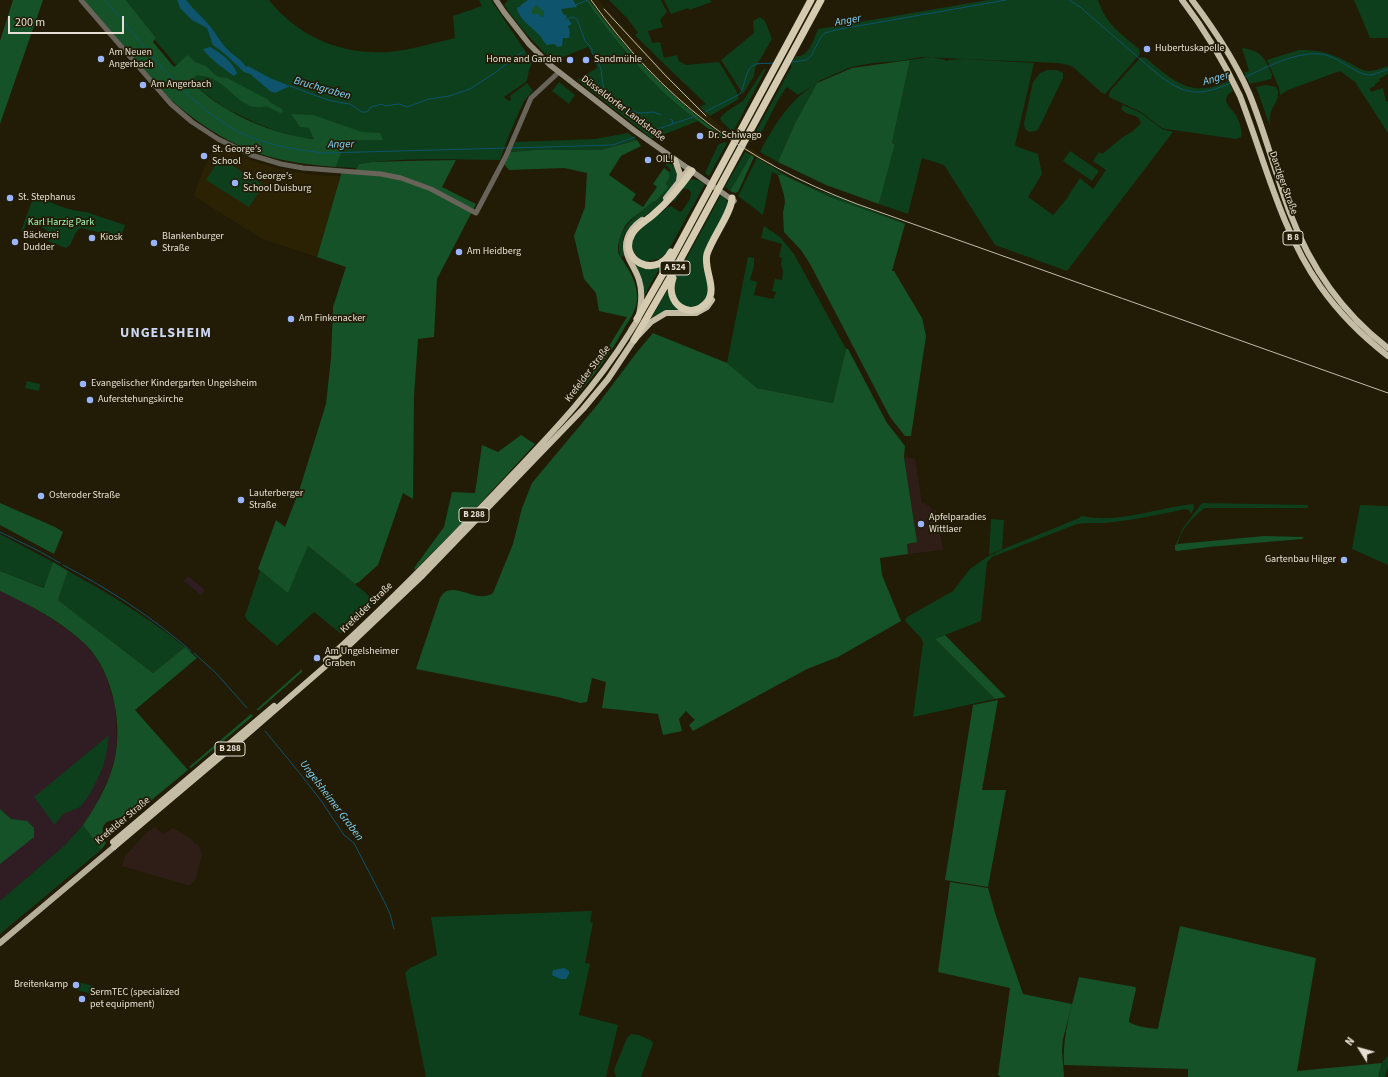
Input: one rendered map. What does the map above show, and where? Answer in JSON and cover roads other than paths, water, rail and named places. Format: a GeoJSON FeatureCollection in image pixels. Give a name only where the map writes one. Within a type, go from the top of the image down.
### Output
{"type":"FeatureCollection","features":[{"type":"Feature","properties":{"kind":"highway","name":"A 524"},"geometry":{"type":"LineString","coordinates":[[637,320],[811,0]]}},
{"type":"Feature","properties":{"kind":"highway","name":"A 524"},"geometry":{"type":"LineString","coordinates":[[634,340],[679,262],[821,0]]}},
{"type":"Feature","properties":{"kind":"highway","name":"Danziger Straße"},"geometry":{"type":"LineString","coordinates":[[1182,0],[1209,38],[1240,96],[1296,245],[1320,285],[1342,314],[1357,330],[1388,356]]}},
{"type":"Feature","properties":{"kind":"highway","name":"Danziger Straße"},"geometry":{"type":"LineString","coordinates":[[1192,0],[1217,34],[1239,71],[1249,93],[1290,212],[1313,263],[1337,299],[1351,315],[1388,348]]}},
{"type":"Feature","properties":{"kind":"highway"},"geometry":{"type":"LineString","coordinates":[[675,160],[680,174],[678,182]]}},
{"type":"Feature","properties":{"kind":"highway"},"geometry":{"type":"LineString","coordinates":[[637,320],[642,295],[635,270],[626,254],[626,240],[634,225],[655,210],[678,182],[691,170]]}},
{"type":"Feature","properties":{"kind":"highway"},"geometry":{"type":"LineString","coordinates":[[682,238],[664,261],[654,266],[645,265],[638,262],[632,256],[629,248],[629,241],[637,227],[656,213],[691,170]]}},
{"type":"Feature","properties":{"kind":"highway"},"geometry":{"type":"LineString","coordinates":[[679,262],[670,290],[676,303],[683,309],[696,310],[708,301],[710,296],[711,284],[706,267],[707,255],[733,200]]}},
{"type":"Feature","properties":{"kind":"highway","name":"Krefelder Straße"},"geometry":{"type":"LineString","coordinates":[[112,845],[237,744],[344,650],[423,575],[583,409],[608,379],[634,340],[651,322],[661,315],[671,312],[696,313],[702,311],[710,302],[714,290],[710,266],[710,255],[734,207],[733,200]]}},
{"type":"Feature","properties":{"kind":"highway","name":"Krefelder Straße"},"geometry":{"type":"LineString","coordinates":[[112,845],[360,630],[438,552],[552,433],[585,396],[619,349],[637,320]]}},
{"type":"Feature","properties":{"kind":"main road","name":"Düsseldorfer Landstraße"},"geometry":{"type":"LineString","coordinates":[[496,0],[529,44],[559,72],[635,131],[733,200]]}},
{"type":"Feature","properties":{"kind":"main road","name":"Krefelder Straße"},"geometry":{"type":"LineString","coordinates":[[0,938],[112,845]]}},
{"type":"Feature","properties":{"kind":"main road","name":"Krefelder Straße"},"geometry":{"type":"LineString","coordinates":[[0,943],[112,845]]}},
{"type":"Feature","properties":{"kind":"street"},"geometry":{"type":"LineString","coordinates":[[81,0],[171,104],[192,122],[218,140],[251,155],[281,164],[381,174],[401,178],[431,189],[476,213],[508,151],[531,98],[559,72]]}},
{"type":"Feature","properties":{"kind":"water"},"geometry":{"type":"Polygon","coordinates":[[[177,0],[186,0],[209,25],[225,47],[246,67],[248,66],[270,78],[290,86],[275,93],[270,91],[250,74],[244,72],[213,45],[207,28],[192,20],[180,8],[177,0]]]}},
{"type":"Feature","properties":{"kind":"water"},"geometry":{"type":"Polygon","coordinates":[[[528,0],[573,0],[577,7],[561,9],[563,14],[567,16],[565,20],[568,19],[572,24],[568,26],[570,32],[569,38],[563,38],[562,46],[558,47],[554,44],[547,45],[538,33],[519,14],[517,9],[528,0]],[[536,5],[534,9],[532,9],[532,14],[538,14],[542,17],[544,16],[544,12],[536,5]]]}},
{"type":"Feature","properties":{"kind":"water"},"geometry":{"type":"Polygon","coordinates":[[[210,47],[232,64],[237,73],[234,76],[221,67],[203,49],[210,47]]]}},
{"type":"Feature","properties":{"kind":"water"},"geometry":{"type":"Polygon","coordinates":[[[564,968],[569,971],[566,979],[560,979],[552,975],[553,970],[564,968]]]}},
{"type":"Feature","properties":{"kind":"waterway","name":"Anger"},"geometry":{"type":"LineString","coordinates":[[105,0],[150,54],[183,90],[219,120],[249,137],[270,144],[325,153],[508,148]]}},
{"type":"Feature","properties":{"kind":"waterway"},"geometry":{"type":"LineString","coordinates":[[575,5],[588,0]]}},
{"type":"Feature","properties":{"kind":"waterway","name":"Anger"},"geometry":{"type":"LineString","coordinates":[[792,62],[806,60],[811,56],[821,37],[825,33],[835,30],[1006,0]]}},
{"type":"Feature","properties":{"kind":"waterway","name":"Anger"},"geometry":{"type":"LineString","coordinates":[[1069,0],[1080,7],[1161,77],[1179,88],[1187,91],[1202,92],[1231,83]]}},
{"type":"Feature","properties":{"kind":"waterway"},"geometry":{"type":"LineString","coordinates":[[566,19],[573,17],[577,19],[585,41],[592,49],[592,53],[601,69],[604,88],[611,100],[621,108],[629,111],[641,113],[654,112],[661,115]]}},
{"type":"Feature","properties":{"kind":"waterway","name":"Bruchgraben"},"geometry":{"type":"LineString","coordinates":[[290,86],[328,100],[350,104],[362,112],[367,112],[371,107],[382,104],[385,106],[399,104],[407,107],[429,99],[449,96],[470,89],[524,51]]}},
{"type":"Feature","properties":{"kind":"waterway","name":"Anger"},"geometry":{"type":"LineString","coordinates":[[1245,77],[1281,61],[1310,54],[1326,55],[1365,74],[1373,75],[1388,69]]}},
{"type":"Feature","properties":{"kind":"waterway","name":"Anger"},"geometry":{"type":"LineString","coordinates":[[705,112],[740,94],[747,73],[752,66],[756,64],[773,63]]}},
{"type":"Feature","properties":{"kind":"waterway","name":"Anger"},"geometry":{"type":"LineString","coordinates":[[646,133],[696,116]]}},
{"type":"Feature","properties":{"kind":"waterway","name":"Anger"},"geometry":{"type":"LineString","coordinates":[[670,119],[673,121],[672,124]]}},
{"type":"Feature","properties":{"kind":"waterway","name":"Anger"},"geometry":{"type":"LineString","coordinates":[[511,148],[613,145],[635,137]]}},
{"type":"Feature","properties":{"kind":"waterway","name":"Ungelsheimer Graben"},"geometry":{"type":"LineString","coordinates":[[0,532],[60,563]]}},
{"type":"Feature","properties":{"kind":"waterway","name":"Ungelsheimer Graben"},"geometry":{"type":"LineString","coordinates":[[63,565],[130,604],[191,651]]}},
{"type":"Feature","properties":{"kind":"waterway","name":"Ungelsheimer Graben"},"geometry":{"type":"LineString","coordinates":[[194,653],[216,673],[247,708]]}},
{"type":"Feature","properties":{"kind":"waterway","name":"Ungelsheimer Graben"},"geometry":{"type":"LineString","coordinates":[[265,731],[322,802],[344,835],[354,843],[384,901],[390,914],[394,929]]}},
{"type":"Feature","properties":{"kind":"tram line"},"geometry":{"type":"LineString","coordinates":[[591,0],[646,68],[676,97],[741,147],[777,168],[816,187],[857,204],[1388,393]]}},
{"type":"Feature","properties":{"kind":"tram line"},"geometry":{"type":"LineString","coordinates":[[604,9],[665,75],[706,116]]}},
{"type":"Feature","properties":{"kind":"place","name":"Hubertuskapelle"},"geometry":{"type":"Point","coordinates":[1147,49]}},
{"type":"Feature","properties":{"kind":"place","name":"Am Neuen Angerbach"},"geometry":{"type":"Point","coordinates":[101,59]}},
{"type":"Feature","properties":{"kind":"place","name":"Home and Garden"},"geometry":{"type":"Point","coordinates":[570,60]}},
{"type":"Feature","properties":{"kind":"place","name":"Sandmühle"},"geometry":{"type":"Point","coordinates":[586,60]}},
{"type":"Feature","properties":{"kind":"place","name":"Am Angerbach"},"geometry":{"type":"Point","coordinates":[143,85]}},
{"type":"Feature","properties":{"kind":"place","name":"Dr. Schiwago"},"geometry":{"type":"Point","coordinates":[700,136]}},
{"type":"Feature","properties":{"kind":"place","name":"St. George’s School"},"geometry":{"type":"Point","coordinates":[204,156]}},
{"type":"Feature","properties":{"kind":"place","name":"OIL!"},"geometry":{"type":"Point","coordinates":[648,160]}},
{"type":"Feature","properties":{"kind":"place","name":"St. George’s School Duisburg"},"geometry":{"type":"Point","coordinates":[235,183]}},
{"type":"Feature","properties":{"kind":"place","name":"St. Stephanus"},"geometry":{"type":"Point","coordinates":[10,198]}},
{"type":"Feature","properties":{"kind":"place","name":"Kiosk"},"geometry":{"type":"Point","coordinates":[92,238]}},
{"type":"Feature","properties":{"kind":"place","name":"Bäckerei Dudder"},"geometry":{"type":"Point","coordinates":[15,242]}},
{"type":"Feature","properties":{"kind":"place","name":"Blankenburger Straße"},"geometry":{"type":"Point","coordinates":[154,243]}},
{"type":"Feature","properties":{"kind":"place","name":"Am Heidberg"},"geometry":{"type":"Point","coordinates":[459,252]}},
{"type":"Feature","properties":{"kind":"place","name":"Am Finkenacker"},"geometry":{"type":"Point","coordinates":[291,319]}},
{"type":"Feature","properties":{"kind":"place","name":"Evangelischer Kindergarten Ungelsheim"},"geometry":{"type":"Point","coordinates":[83,384]}},
{"type":"Feature","properties":{"kind":"place","name":"Auferstehungskirche"},"geometry":{"type":"Point","coordinates":[90,400]}},
{"type":"Feature","properties":{"kind":"place","name":"Osteroder Straße"},"geometry":{"type":"Point","coordinates":[41,496]}},
{"type":"Feature","properties":{"kind":"place","name":"Lauterberger Straße"},"geometry":{"type":"Point","coordinates":[241,500]}},
{"type":"Feature","properties":{"kind":"place","name":"Apfelparadies Wittlaer"},"geometry":{"type":"Point","coordinates":[921,524]}},
{"type":"Feature","properties":{"kind":"place","name":"Gartenbau Hilger"},"geometry":{"type":"Point","coordinates":[1344,560]}},
{"type":"Feature","properties":{"kind":"place","name":"Am Ungelsheimer Graben"},"geometry":{"type":"Point","coordinates":[317,658]}},
{"type":"Feature","properties":{"kind":"place","name":"Breitenkamp"},"geometry":{"type":"Point","coordinates":[76,985]}},
{"type":"Feature","properties":{"kind":"place","name":"SermTEC (specialized pet equipment)"},"geometry":{"type":"Point","coordinates":[82,999]}},
{"type":"Feature","properties":{"kind":"district","name":"UNGELSHEIM"},"geometry":{"type":"Point","coordinates":[166,334]}},
{"type":"Feature","properties":{"kind":"park label","name":"Karl Harzig Park"},"geometry":{"type":"Point","coordinates":[61,223]}}]}
